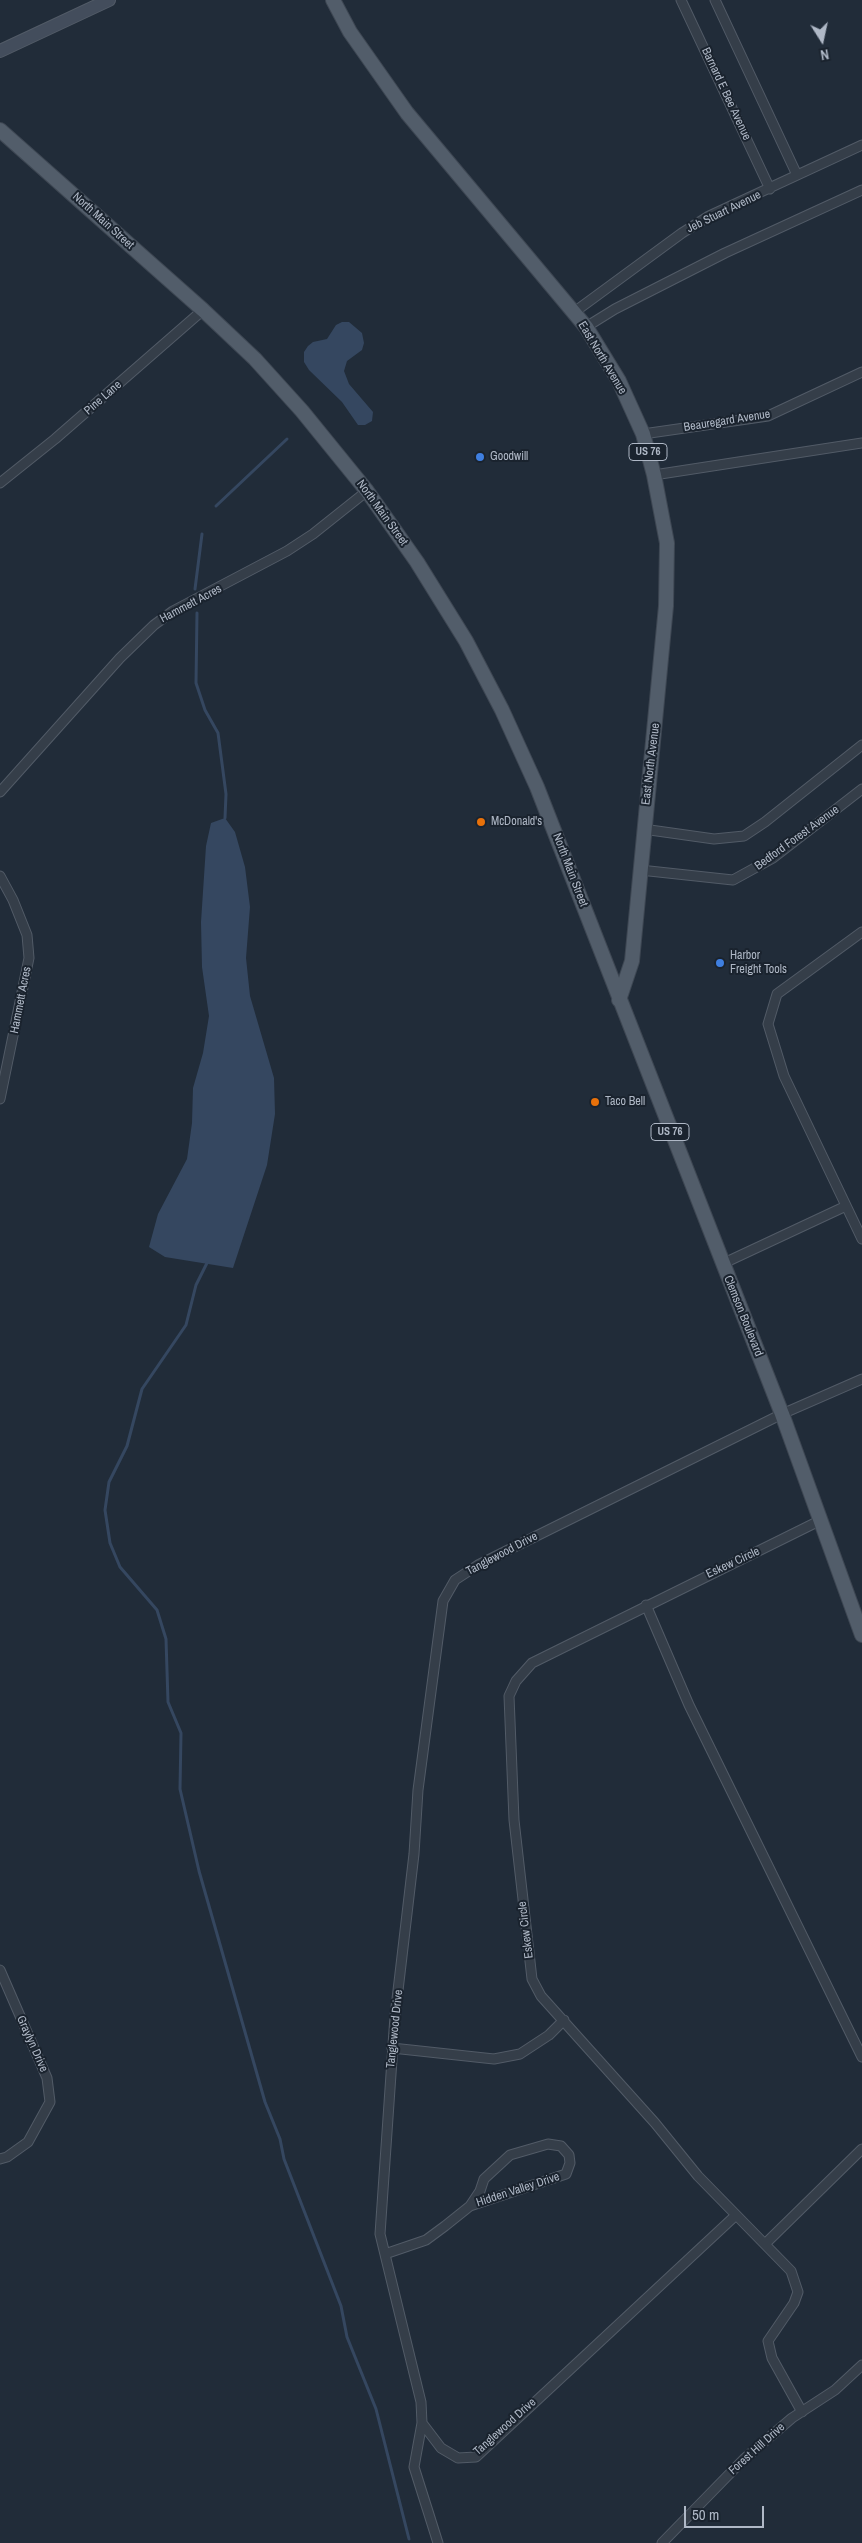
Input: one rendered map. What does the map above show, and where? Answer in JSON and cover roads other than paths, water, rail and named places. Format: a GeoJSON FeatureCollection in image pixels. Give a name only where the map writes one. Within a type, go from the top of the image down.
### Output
{"type":"FeatureCollection","features":[{"type":"Feature","properties":{"kind":"main road"},"geometry":{"type":"LineString","coordinates":[[0,51],[109,0]]}},
{"type":"Feature","properties":{"kind":"main road","name":"East North Avenue"},"geometry":{"type":"LineString","coordinates":[[333,0],[350,32],[408,113],[586,327],[619,381],[642,434],[654,475],[667,543],[666,606],[656,725],[643,829],[632,961],[619,1000]]}},
{"type":"Feature","properties":{"kind":"main road","name":"North Main Street"},"geometry":{"type":"LineString","coordinates":[[0,130],[203,310],[255,359],[302,411],[367,491],[427,578],[466,641],[502,710],[538,787],[619,1000]]}},
{"type":"Feature","properties":{"kind":"main road","name":"Clemson Boulevard"},"geometry":{"type":"LineString","coordinates":[[619,1000],[782,1414],[862,1634]]}},
{"type":"Feature","properties":{"kind":"street","name":"Barnard E Bee Avenue"},"geometry":{"type":"LineString","coordinates":[[681,0],[770,189]]}},
{"type":"Feature","properties":{"kind":"street"},"geometry":{"type":"LineString","coordinates":[[715,0],[797,175]]}},
{"type":"Feature","properties":{"kind":"street","name":"Jeb Stuart Avenue"},"geometry":{"type":"LineString","coordinates":[[573,313],[682,233],[709,216],[862,145]]}},
{"type":"Feature","properties":{"kind":"street"},"geometry":{"type":"LineString","coordinates":[[586,327],[615,309],[725,253],[862,190]]}},
{"type":"Feature","properties":{"kind":"street","name":"Pine Lane"},"geometry":{"type":"LineString","coordinates":[[0,483],[55,439],[203,310]]}},
{"type":"Feature","properties":{"kind":"street","name":"Beauregard Avenue"},"geometry":{"type":"LineString","coordinates":[[642,434],[768,416],[862,372]]}},
{"type":"Feature","properties":{"kind":"street"},"geometry":{"type":"LineString","coordinates":[[654,475],[862,443]]}},
{"type":"Feature","properties":{"kind":"street","name":"Hammett Acres"},"geometry":{"type":"LineString","coordinates":[[0,792],[120,658],[154,624],[173,611],[287,551],[313,534],[367,491]]}},
{"type":"Feature","properties":{"kind":"street"},"geometry":{"type":"LineString","coordinates":[[643,829],[714,839],[744,836],[765,822],[862,744]]}},
{"type":"Feature","properties":{"kind":"street","name":"Bedford Forest Avenue"},"geometry":{"type":"LineString","coordinates":[[640,870],[733,880],[773,858],[862,789]]}},
{"type":"Feature","properties":{"kind":"street","name":"Hammett Acres"},"geometry":{"type":"LineString","coordinates":[[0,876],[27,935],[29,958],[0,1099]]}},
{"type":"Feature","properties":{"kind":"street"},"geometry":{"type":"LineString","coordinates":[[862,932],[777,994],[768,1024],[784,1076],[862,1239]]}},
{"type":"Feature","properties":{"kind":"street"},"geometry":{"type":"LineString","coordinates":[[722,1264],[846,1206]]}},
{"type":"Feature","properties":{"kind":"street","name":"Tanglewood Drive"},"geometry":{"type":"LineString","coordinates":[[735,2216],[476,2457],[458,2458],[441,2448],[422,2423],[421,2402],[380,2234],[392,2048],[414,1854],[418,1790],[442,1601],[455,1580],[478,1565],[782,1414],[862,1379]]}},
{"type":"Feature","properties":{"kind":"street","name":"Eskew Circle"},"geometry":{"type":"LineString","coordinates":[[802,2412],[772,2358],[768,2341],[794,2303],[798,2292],[796,2280],[791,2271],[766,2243],[735,2216],[542,1996],[532,1979],[514,1820],[509,1696],[516,1681],[532,1663],[821,1520]]}},
{"type":"Feature","properties":{"kind":"street"},"geometry":{"type":"LineString","coordinates":[[646,1605],[689,1705],[862,2058]]}},
{"type":"Feature","properties":{"kind":"street","name":"Graylyn Drive"},"geometry":{"type":"LineString","coordinates":[[0,1970],[47,2078],[50,2102],[28,2142],[8,2157],[0,2159]]}},
{"type":"Feature","properties":{"kind":"street"},"geometry":{"type":"LineString","coordinates":[[392,2048],[494,2059],[520,2054],[549,2035],[564,2020]]}},
{"type":"Feature","properties":{"kind":"street","name":"Hidden Valley Drive"},"geometry":{"type":"LineString","coordinates":[[548,2144],[561,2146],[568,2155],[570,2163],[566,2174],[470,2206],[480,2191],[484,2179],[510,2155],[548,2144]]}},
{"type":"Feature","properties":{"kind":"street"},"geometry":{"type":"LineString","coordinates":[[766,2243],[862,2148]]}},
{"type":"Feature","properties":{"kind":"street"},"geometry":{"type":"LineString","coordinates":[[385,2254],[426,2240],[470,2206]]}},
{"type":"Feature","properties":{"kind":"street","name":"Forest Hill Drive"},"geometry":{"type":"LineString","coordinates":[[662,2543],[744,2458],[802,2412],[835,2390],[862,2365]]}},
{"type":"Feature","properties":{"kind":"street"},"geometry":{"type":"LineString","coordinates":[[422,2423],[414,2468],[438,2543]]}},
{"type":"Feature","properties":{"kind":"water"},"geometry":{"type":"Polygon","coordinates":[[[342,322],[349,322],[362,333],[364,343],[362,350],[347,361],[344,371],[349,384],[373,412],[372,421],[365,425],[358,425],[342,402],[309,370],[304,362],[304,352],[308,346],[313,342],[327,339],[336,325],[342,322]]]}},
{"type":"Feature","properties":{"kind":"water"},"geometry":{"type":"Polygon","coordinates":[[[225,818],[235,832],[245,867],[250,907],[246,958],[250,996],[274,1078],[275,1114],[267,1165],[233,1268],[165,1257],[149,1247],[158,1214],[187,1159],[192,1123],[193,1088],[203,1053],[209,1016],[202,967],[201,922],[206,846],[211,823],[225,818]]]}},
{"type":"Feature","properties":{"kind":"waterway"},"geometry":{"type":"LineString","coordinates":[[216,506],[287,439]]}},
{"type":"Feature","properties":{"kind":"waterway"},"geometry":{"type":"LineString","coordinates":[[195,589],[202,534]]}},
{"type":"Feature","properties":{"kind":"waterway"},"geometry":{"type":"LineString","coordinates":[[197,613],[196,683],[205,710],[218,733],[226,794],[225,818]]}},
{"type":"Feature","properties":{"kind":"waterway"},"geometry":{"type":"LineString","coordinates":[[207,1263],[196,1285],[186,1325],[142,1389],[127,1446],[109,1482],[105,1510],[110,1543],[120,1567],[157,1610],[166,1639],[168,1702],[181,1733],[180,1789],[199,1871],[265,2102],[280,2139],[284,2159],[341,2306],[347,2337],[376,2409],[409,2539]]}},
{"type":"Feature","properties":{"kind":"place","name":"Goodwill"},"geometry":{"type":"Point","coordinates":[480,457]}},
{"type":"Feature","properties":{"kind":"place","name":"McDonald's"},"geometry":{"type":"Point","coordinates":[481,822]}},
{"type":"Feature","properties":{"kind":"place","name":"Harbor Freight Tools"},"geometry":{"type":"Point","coordinates":[720,963]}},
{"type":"Feature","properties":{"kind":"place","name":"Taco Bell"},"geometry":{"type":"Point","coordinates":[595,1102]}}]}
